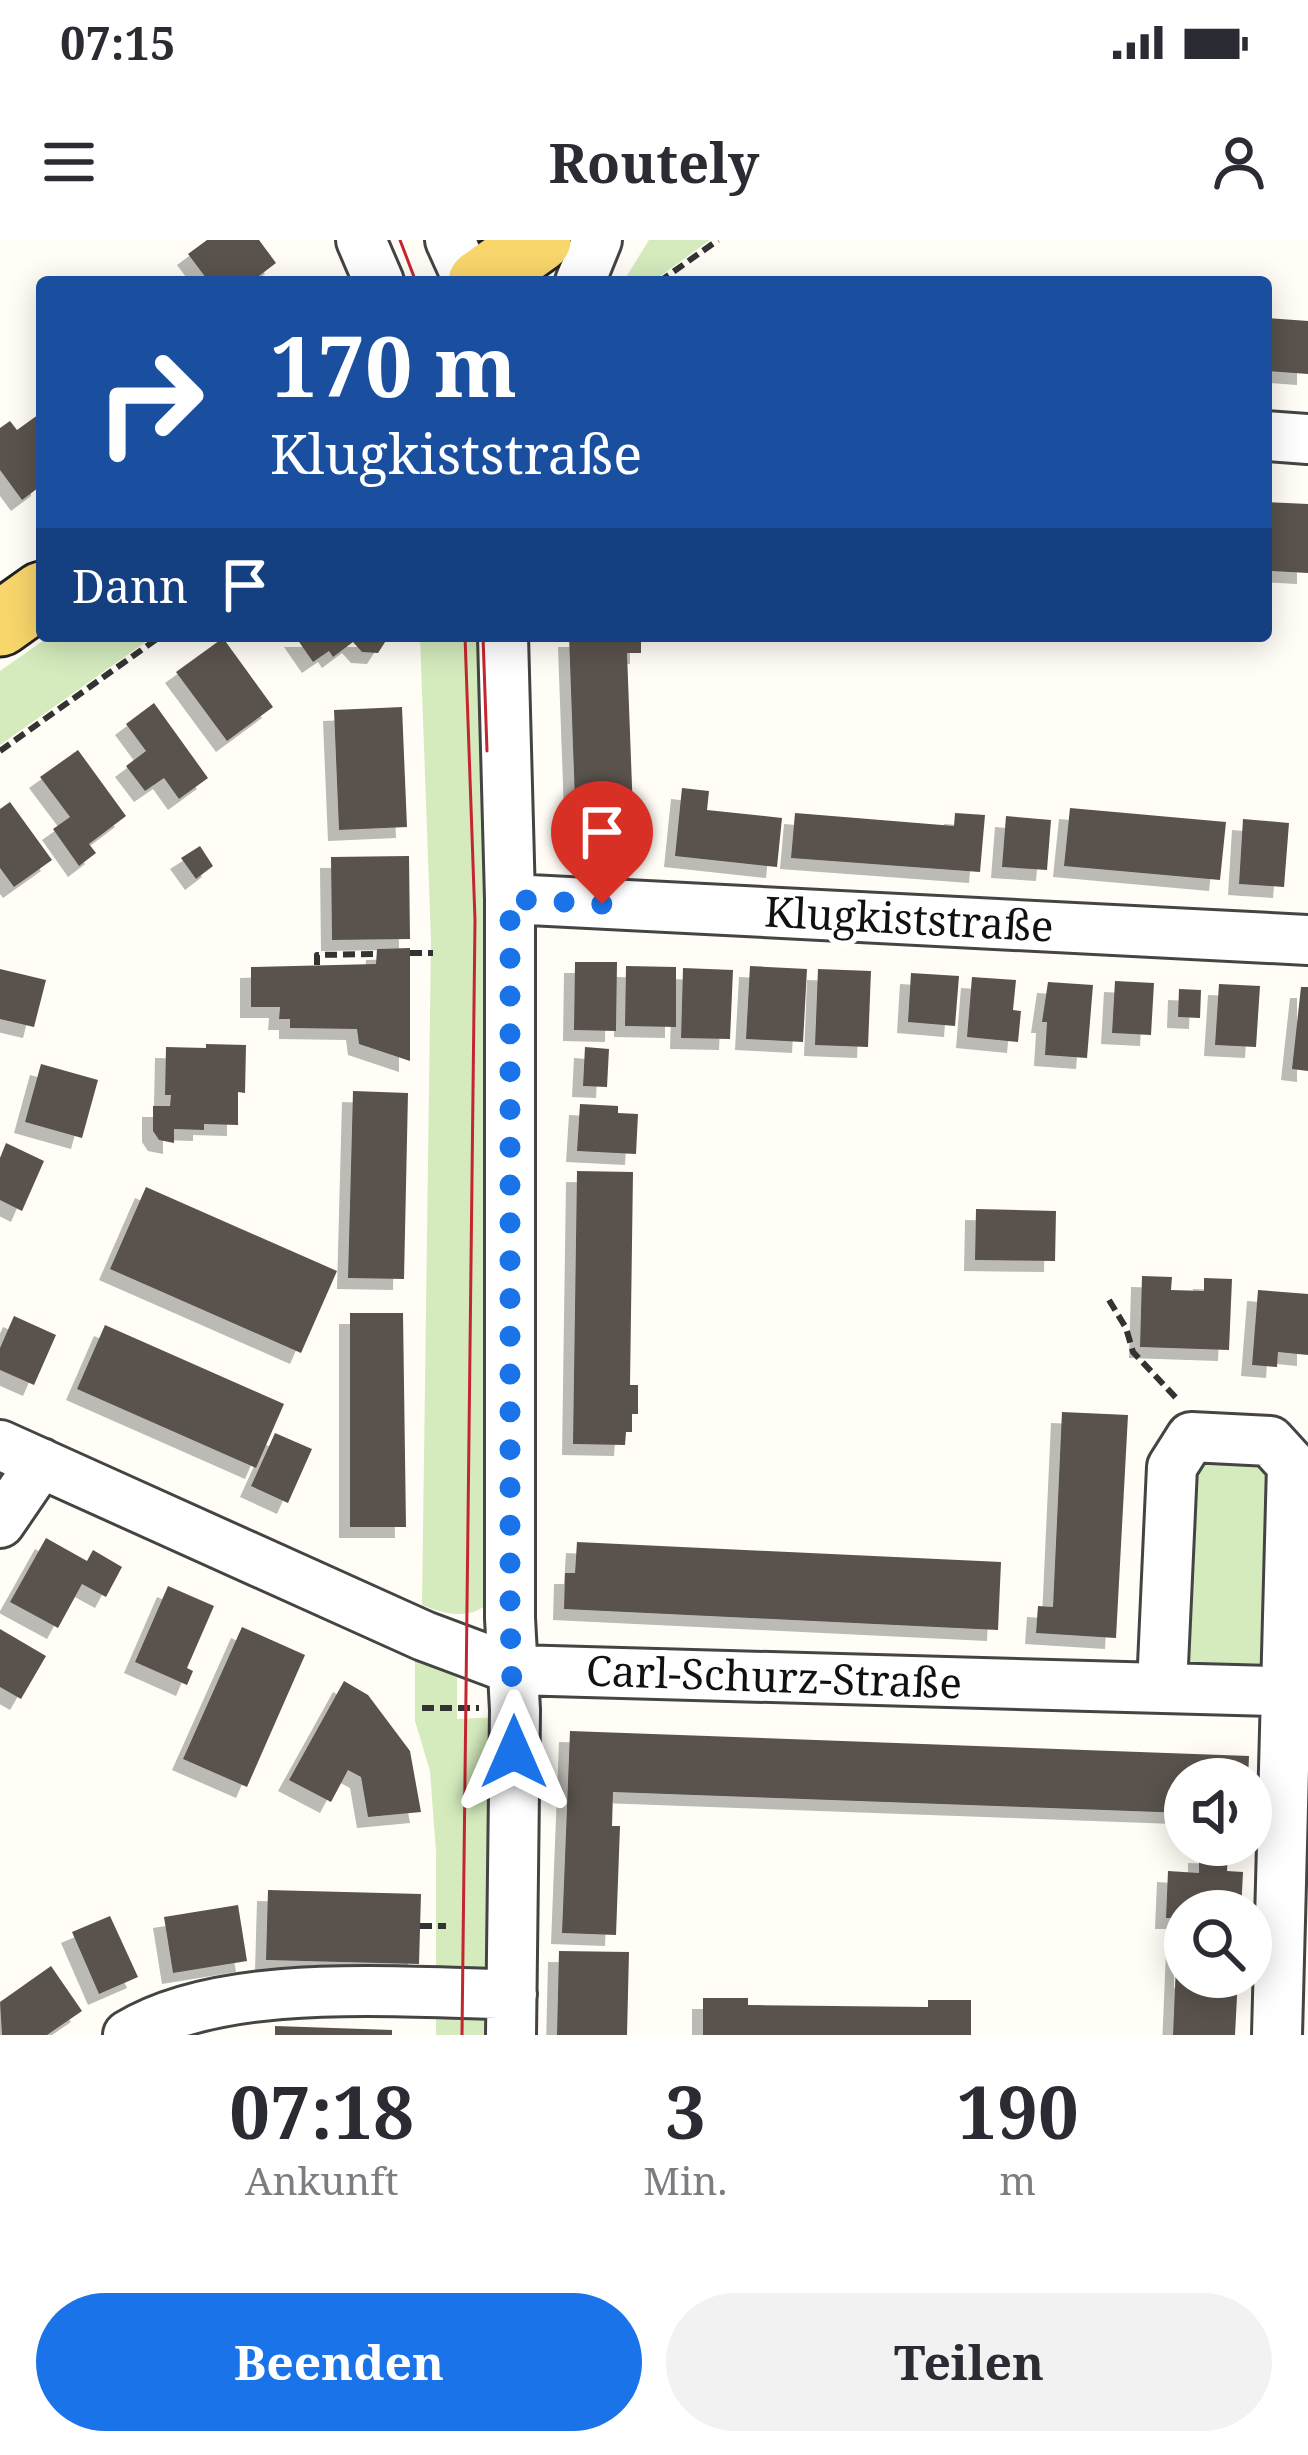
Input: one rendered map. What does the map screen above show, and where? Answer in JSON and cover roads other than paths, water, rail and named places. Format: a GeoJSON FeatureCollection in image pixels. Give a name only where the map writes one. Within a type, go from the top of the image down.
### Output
{"type":"FeatureCollection","features":[{"type":"Feature","properties":{"kind":"main road"},"geometry":{"type":"LineString","coordinates":[[488,276],[539,240]]}},
{"type":"Feature","properties":{"kind":"main road"},"geometry":{"type":"LineString","coordinates":[[0,624],[36,598]]}},
{"type":"Feature","properties":{"kind":"street"},"geometry":{"type":"LineString","coordinates":[[362,240],[377,276]]}},
{"type":"Feature","properties":{"kind":"street"},"geometry":{"type":"LineString","coordinates":[[450,240],[466,276]]}},
{"type":"Feature","properties":{"kind":"street"},"geometry":{"type":"LineString","coordinates":[[582,276],[597,240]]}},
{"type":"Feature","properties":{"kind":"street"},"geometry":{"type":"LineString","coordinates":[[1272,436],[1308,439]]}},
{"type":"Feature","properties":{"kind":"street"},"geometry":{"type":"LineString","coordinates":[[128,2035],[158,2017],[275,1994],[511,2014],[510,899],[503,642]]}},
{"type":"Feature","properties":{"kind":"street","name":"Klugkiststraße"},"geometry":{"type":"LineString","coordinates":[[510,899],[1308,940]]}},
{"type":"Feature","properties":{"kind":"street"},"geometry":{"type":"LineString","coordinates":[[1162,1687],[1172,1467],[1192,1437],[1270,1441],[1292,1465],[1298,1692],[1276,2035]]}},
{"type":"Feature","properties":{"kind":"street"},"geometry":{"type":"LineString","coordinates":[[0,1522],[21,1454]]}},
{"type":"Feature","properties":{"kind":"street","name":"Carl-Schurz-Straße"},"geometry":{"type":"LineString","coordinates":[[21,1454],[424,1636],[514,1670],[1298,1692]]}},
{"type":"Feature","properties":{"kind":"tram line"},"geometry":{"type":"LineString","coordinates":[[400,240],[414,276]]}},
{"type":"Feature","properties":{"kind":"tram line"},"geometry":{"type":"LineString","coordinates":[[462,2035],[475,920],[465,642]]}},
{"type":"Feature","properties":{"kind":"tram line"},"geometry":{"type":"LineString","coordinates":[[483,642],[487,751]]}}]}
